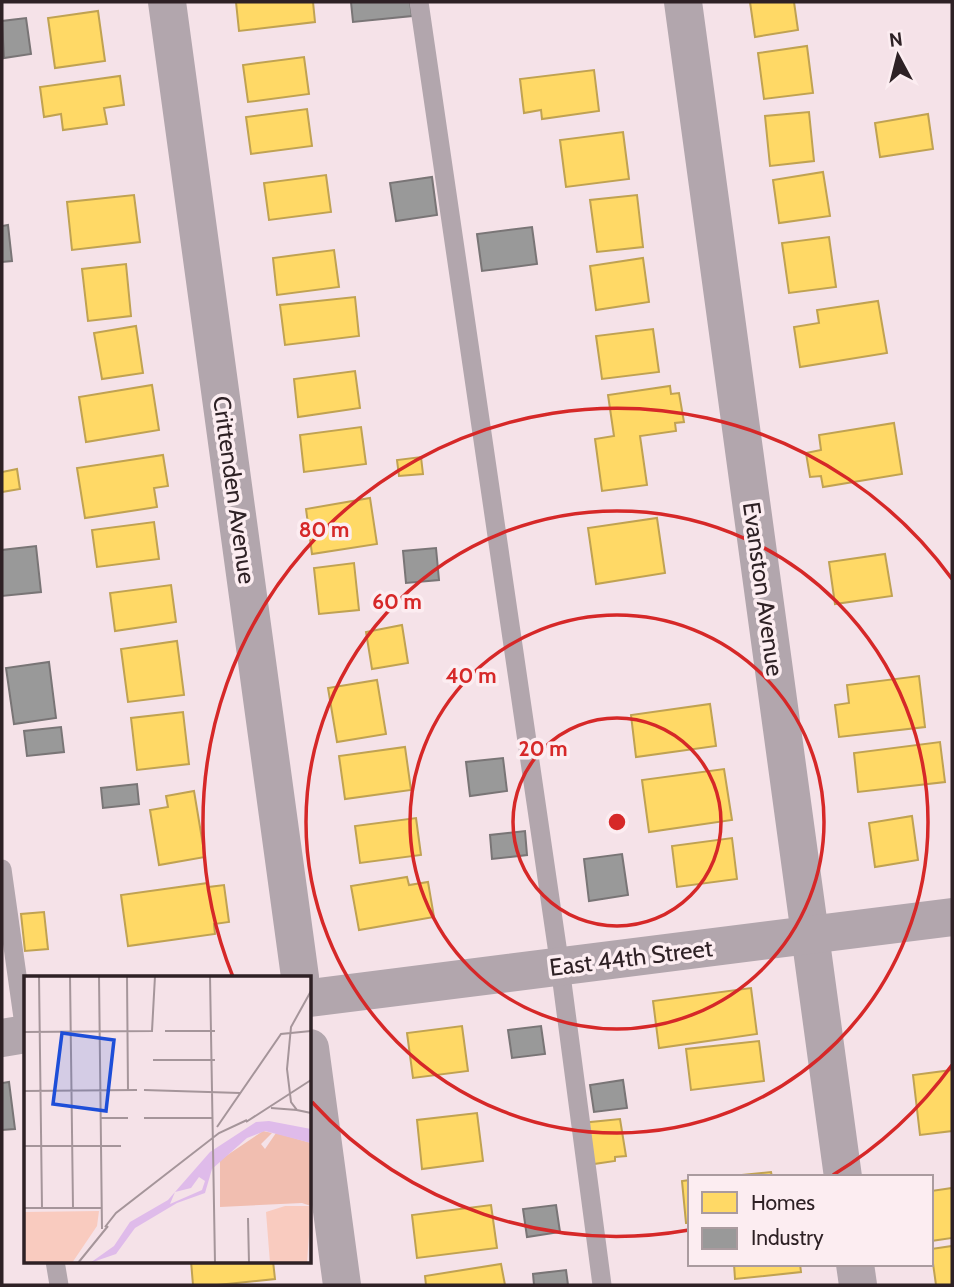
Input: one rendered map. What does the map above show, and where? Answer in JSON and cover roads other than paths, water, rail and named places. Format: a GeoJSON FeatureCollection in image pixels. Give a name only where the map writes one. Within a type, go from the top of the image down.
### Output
{"type":"FeatureCollection","features":[{"type":"Feature","properties":{"kind":"street","name":"Crittenden Avenue"},"geometry":{"type":"LineString","coordinates":[[167,2],[300,976]]}},
{"type":"Feature","properties":{"kind":"street","name":"Evanston Avenue"},"geometry":{"type":"LineString","coordinates":[[683,2],[843,1175]]}},
{"type":"Feature","properties":{"kind":"street","name":"East 44th Street"},"geometry":{"type":"LineString","coordinates":[[312,998],[952,917]]}},
{"type":"Feature","properties":{"kind":"street"},"geometry":{"type":"LineString","coordinates":[[312,1063],[342,1285]]}},
{"type":"Feature","properties":{"kind":"street"},"geometry":{"type":"LineString","coordinates":[[855,1266],[858,1285]]}},
{"type":"Feature","properties":{"kind":"lane"},"geometry":{"type":"LineString","coordinates":[[419,2],[560,967],[603,1285]]}},
{"type":"Feature","properties":{"kind":"lane"},"geometry":{"type":"LineString","coordinates":[[2,869],[20,1037]]}},
{"type":"Feature","properties":{"kind":"lane"},"geometry":{"type":"LineString","coordinates":[[55,1262],[59,1285]]}}]}
